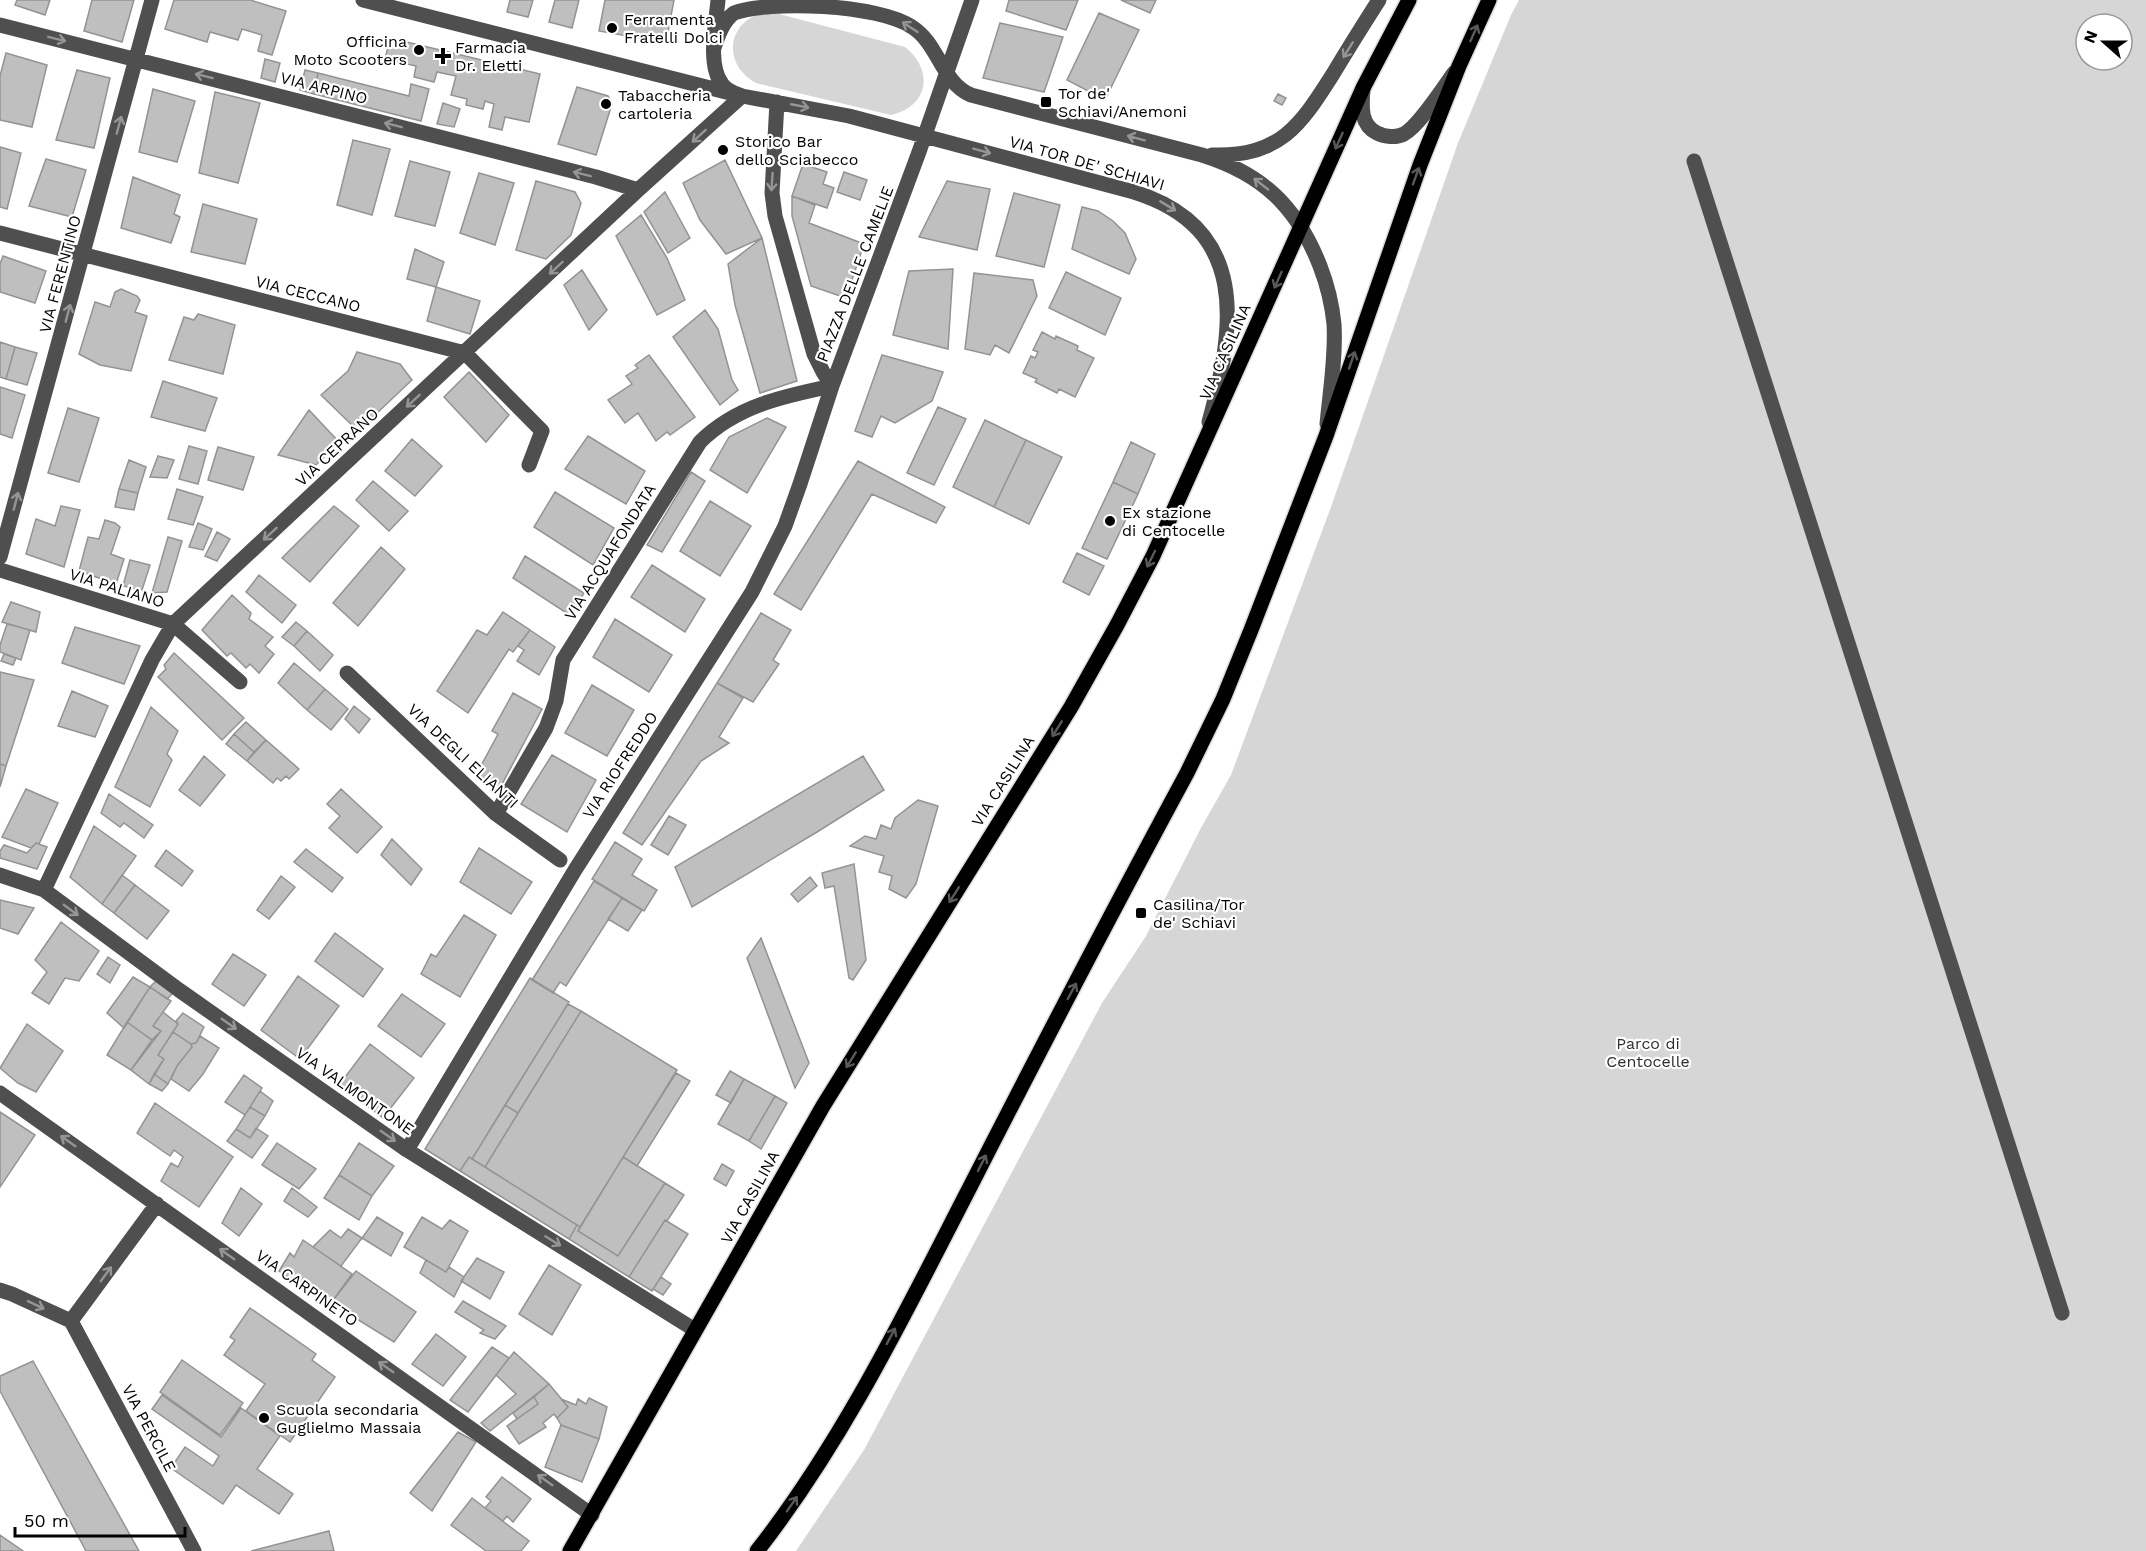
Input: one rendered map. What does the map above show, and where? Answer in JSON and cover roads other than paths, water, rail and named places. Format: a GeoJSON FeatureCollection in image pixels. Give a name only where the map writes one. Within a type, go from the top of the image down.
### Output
{"type":"FeatureCollection","features":[{"type":"Feature","properties":{"kind":"main road","name":"VIA CASILINA"},"geometry":{"type":"LineString","coordinates":[[570,1551],[823,1106],[1095,666],[1137,588],[1363,88],[1410,0]]}},
{"type":"Feature","properties":{"kind":"main road"},"geometry":{"type":"LineString","coordinates":[[758,1551],[809,1479],[852,1409],[920,1283],[1231,681],[1326,436],[1414,183],[1459,66],[1489,0]]}},
{"type":"Feature","properties":{"kind":"street","name":"VIA FERENTINO"},"geometry":{"type":"LineString","coordinates":[[0,557],[152,0]]}},
{"type":"Feature","properties":{"kind":"street"},"geometry":{"type":"LineString","coordinates":[[363,0],[742,96],[849,116],[926,136]]}},
{"type":"Feature","properties":{"kind":"street"},"geometry":{"type":"LineString","coordinates":[[718,0],[714,48],[715,69],[720,81],[729,91],[742,96]]}},
{"type":"Feature","properties":{"kind":"street","name":"PIAZZA DELLE CAMELIE"},"geometry":{"type":"LineString","coordinates":[[832,386],[926,136],[972,0]]}},
{"type":"Feature","properties":{"kind":"street"},"geometry":{"type":"LineString","coordinates":[[1193,153],[1218,155],[1251,152],[1261,150],[1284,137],[1296,127],[1313,106],[1379,0]]}},
{"type":"Feature","properties":{"kind":"street"},"geometry":{"type":"LineString","coordinates":[[714,48],[718,35],[731,16],[748,6],[773,2],[829,1],[891,17],[914,28],[929,44],[953,83],[971,95],[1193,153],[1224,162],[1249,175],[1278,198],[1302,226],[1324,276],[1334,324],[1326,436]]}},
{"type":"Feature","properties":{"kind":"street","name":"VIA ARPINO"},"geometry":{"type":"LineString","coordinates":[[0,25],[584,174],[638,190]]}},
{"type":"Feature","properties":{"kind":"street"},"geometry":{"type":"LineString","coordinates":[[1363,88],[1362,113],[1367,125],[1377,133],[1403,135],[1416,124],[1459,66]]}},
{"type":"Feature","properties":{"kind":"street","name":"VIA CEPRANO"},"geometry":{"type":"LineString","coordinates":[[44,890],[152,660],[173,624],[638,190],[742,96]]}},
{"type":"Feature","properties":{"kind":"street","name":"PIAZZA DELLE CAMELIE"},"geometry":{"type":"LineString","coordinates":[[777,102],[772,193],[775,216],[814,354],[832,386]]}},
{"type":"Feature","properties":{"kind":"street","name":"VIA TOR DE' SCHIAVI"},"geometry":{"type":"LineString","coordinates":[[926,136],[1150,197],[1174,210],[1198,230],[1211,247],[1220,266],[1228,305],[1226,337],[1218,386],[1207,429],[1193,467]]}},
{"type":"Feature","properties":{"kind":"street"},"geometry":{"type":"LineString","coordinates":[[1695,161],[2062,1313]]}},
{"type":"Feature","properties":{"kind":"street","name":"VIA CECCANO"},"geometry":{"type":"LineString","coordinates":[[0,233],[465,353]]}},
{"type":"Feature","properties":{"kind":"street"},"geometry":{"type":"LineString","coordinates":[[465,353],[542,431],[529,465]]}},
{"type":"Feature","properties":{"kind":"street","name":"VIA ACQUAFONDATA"},"geometry":{"type":"LineString","coordinates":[[496,814],[546,728],[556,701],[563,660],[700,442],[713,429],[750,408],[771,400],[832,386]]}},
{"type":"Feature","properties":{"kind":"street","name":"VIA RIOFREDDO"},"geometry":{"type":"LineString","coordinates":[[407,1150],[574,870],[752,592],[785,526],[801,484],[832,386]]}},
{"type":"Feature","properties":{"kind":"street","name":"VIA PALIANO"},"geometry":{"type":"LineString","coordinates":[[0,570],[173,624],[240,681]]}},
{"type":"Feature","properties":{"kind":"street","name":"VIA DEGLI ELIANTI"},"geometry":{"type":"LineString","coordinates":[[347,673],[496,814],[560,860]]}},
{"type":"Feature","properties":{"kind":"street","name":"VIA VALMONTONE"},"geometry":{"type":"LineString","coordinates":[[0,875],[44,890],[179,990],[407,1150],[695,1330]]}},
{"type":"Feature","properties":{"kind":"street","name":"VIA CARPINETO"},"geometry":{"type":"LineString","coordinates":[[0,1093],[592,1515]]}},
{"type":"Feature","properties":{"kind":"street"},"geometry":{"type":"LineString","coordinates":[[0,1290],[71,1321],[157,1204]]}},
{"type":"Feature","properties":{"kind":"street","name":"VIA PERCILE"},"geometry":{"type":"LineString","coordinates":[[71,1321],[194,1551]]}},
{"type":"Feature","properties":{"kind":"place","name":"Ferramenta Fratelli Dolci"},"geometry":{"type":"Point","coordinates":[612,28]}},
{"type":"Feature","properties":{"kind":"place","name":"Officina Moto Scooters"},"geometry":{"type":"Point","coordinates":[419,50]}},
{"type":"Feature","properties":{"kind":"place","name":"Farmacia Dr. Eletti"},"geometry":{"type":"Point","coordinates":[443,56]}},
{"type":"Feature","properties":{"kind":"place","name":"Tor de' Schiavi/Anemoni"},"geometry":{"type":"Point","coordinates":[1046,102]}},
{"type":"Feature","properties":{"kind":"place","name":"Tabaccheria cartoleria"},"geometry":{"type":"Point","coordinates":[606,104]}},
{"type":"Feature","properties":{"kind":"place","name":"Storico Bar dello Sciabecco"},"geometry":{"type":"Point","coordinates":[723,150]}},
{"type":"Feature","properties":{"kind":"place","name":"Ex stazione di Centocelle"},"geometry":{"type":"Point","coordinates":[1110,521]}},
{"type":"Feature","properties":{"kind":"place","name":"Casilina/Tor de' Schiavi"},"geometry":{"type":"Point","coordinates":[1141,913]}},
{"type":"Feature","properties":{"kind":"place","name":"Scuola secondaria Guglielmo Massaia"},"geometry":{"type":"Point","coordinates":[264,1418]}},
{"type":"Feature","properties":{"kind":"park label","name":"Parco di Centocelle"},"geometry":{"type":"Point","coordinates":[1648,1052]}}]}
